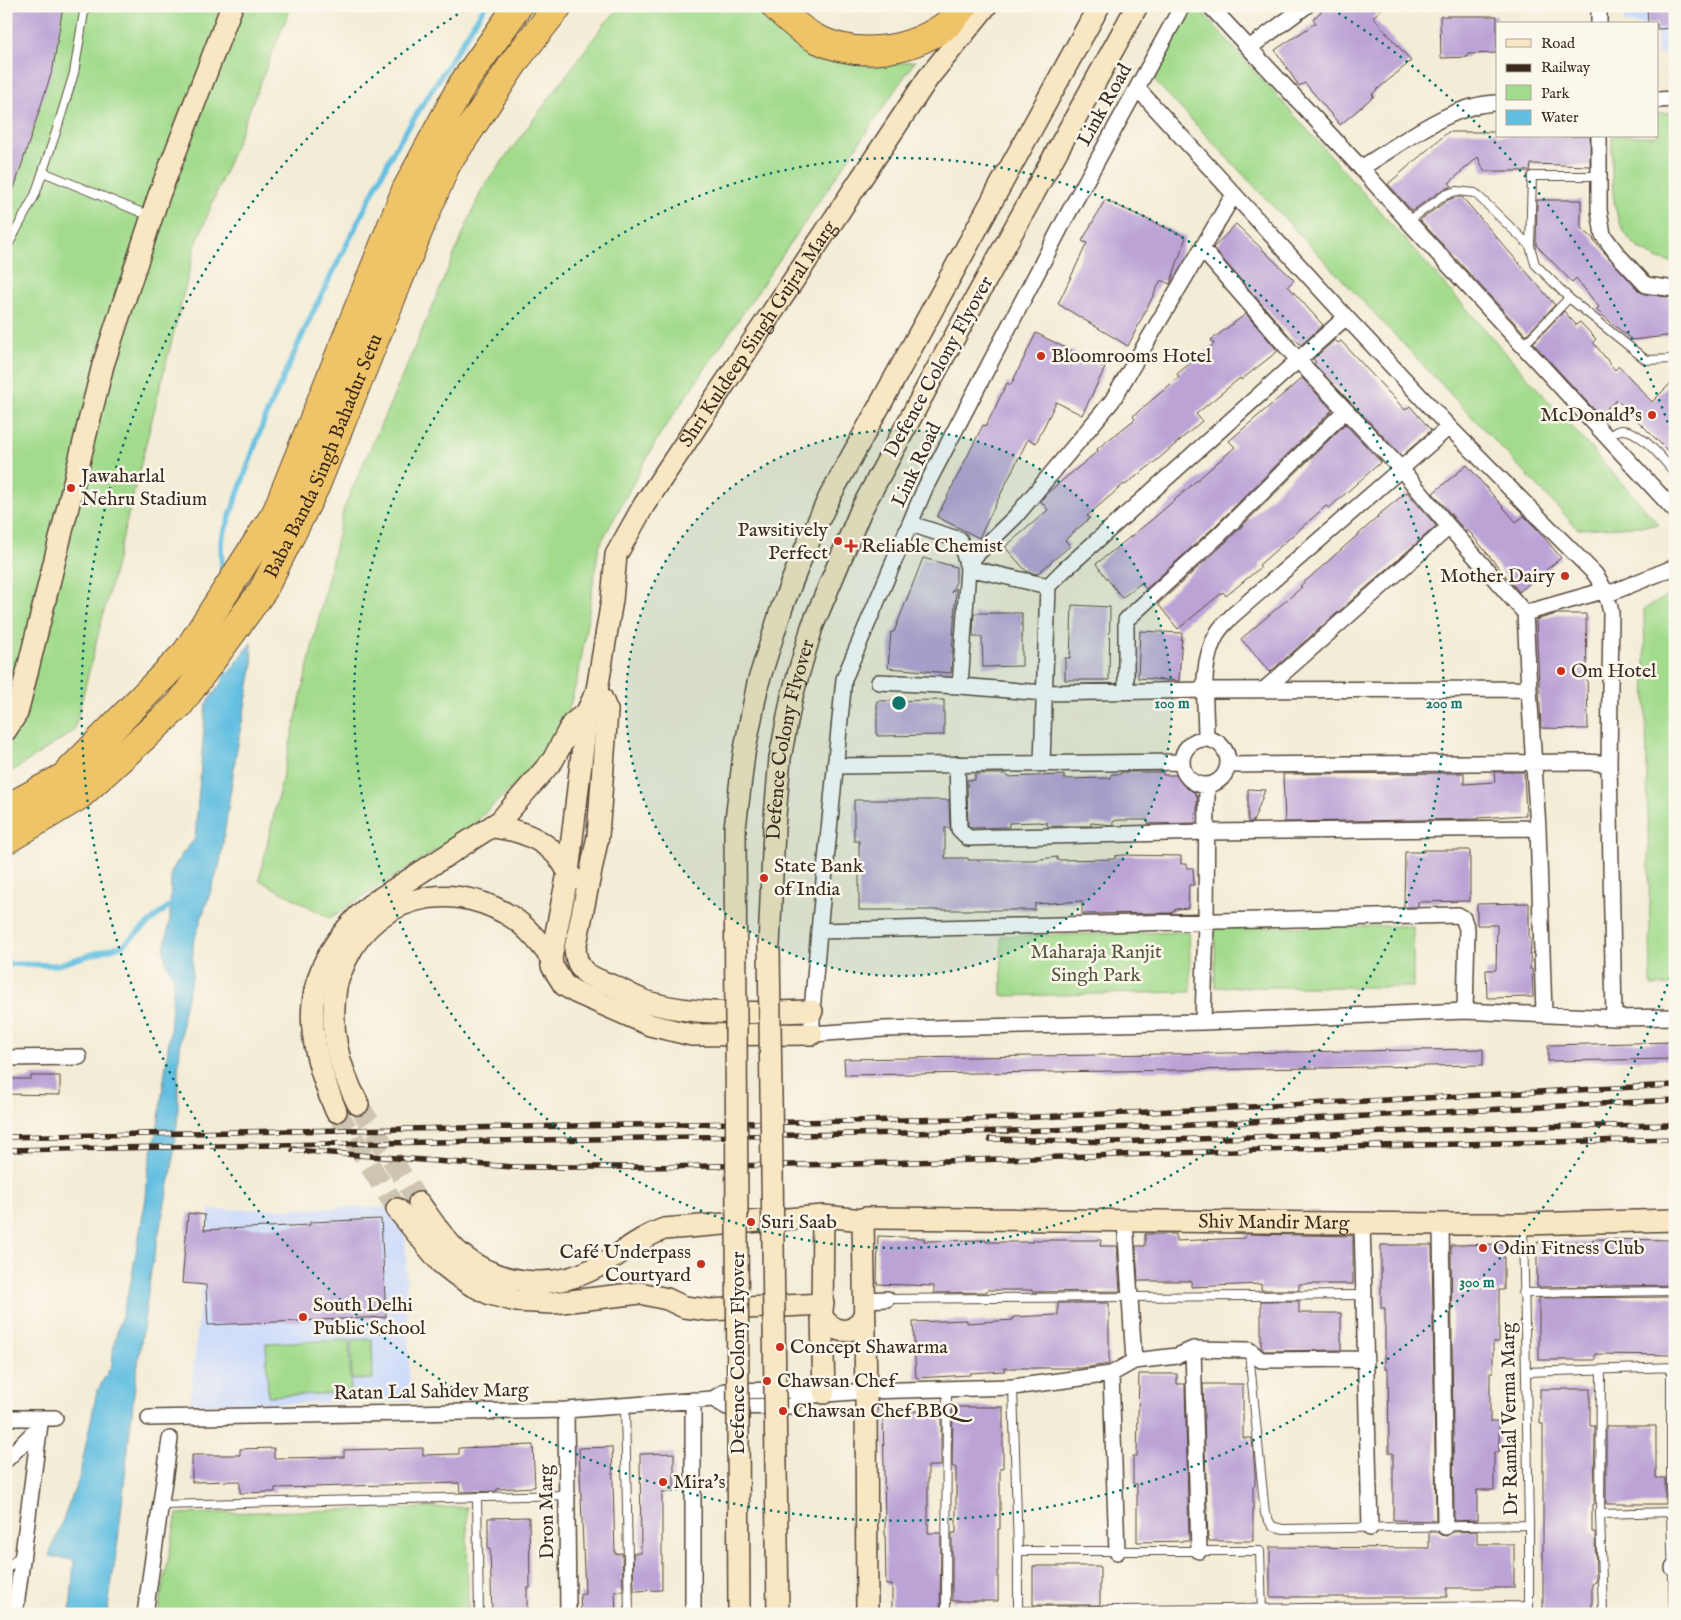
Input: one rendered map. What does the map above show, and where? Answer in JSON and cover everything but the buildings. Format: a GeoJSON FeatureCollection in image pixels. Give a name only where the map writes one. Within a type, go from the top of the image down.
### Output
{"type":"FeatureCollection","features":[{"type":"Feature","properties":{"kind":"highway","name":"Baba Banda Singh Bahadur Setu"},"geometry":{"type":"LineString","coordinates":[[6,809],[64,777],[186,653],[276,512],[406,190],[462,85],[518,6]]}},
{"type":"Feature","properties":{"kind":"highway","name":"Baba Banda Singh Bahadur Setu"},"geometry":{"type":"LineString","coordinates":[[6,840],[79,796],[179,705],[263,590],[316,485],[446,165],[517,58],[558,6]]}},
{"type":"Feature","properties":{"kind":"highway"},"geometry":{"type":"LineString","coordinates":[[775,6],[794,25],[818,39],[843,48],[870,51],[897,48],[923,39],[946,25],[963,6]]}},
{"type":"Feature","properties":{"kind":"street"},"geometry":{"type":"LineString","coordinates":[[6,730],[17,712],[103,365],[151,216],[232,6]]}},
{"type":"Feature","properties":{"kind":"street","name":"Shri Kuldeep Singh Gujral Marg"},"geometry":{"type":"LineString","coordinates":[[597,711],[597,690],[612,600],[616,554],[644,505],[928,78],[986,6]]}},
{"type":"Feature","properties":{"kind":"street","name":"Defence Colony Flyover"},"geometry":{"type":"LineString","coordinates":[[740,1614],[735,828],[744,754],[758,683],[782,607],[802,556],[830,496],[1099,6]]}},
{"type":"Feature","properties":{"kind":"street","name":"Defence Colony Flyover"},"geometry":{"type":"LineString","coordinates":[[778,1614],[769,947],[774,828],[779,767],[792,696],[812,627],[861,510],[1137,6]]}},
{"type":"Feature","properties":{"kind":"street","name":"Link Road"},"geometry":{"type":"LineString","coordinates":[[812,1034],[812,1011],[819,931],[844,679],[925,488],[1064,221],[1182,6]]}},
{"type":"Feature","properties":{"kind":"street"},"geometry":{"type":"LineString","coordinates":[[1210,6],[1675,510]]}},
{"type":"Feature","properties":{"kind":"street"},"geometry":{"type":"LineString","coordinates":[[1249,48],[1306,6]]}},
{"type":"Feature","properties":{"kind":"street"},"geometry":{"type":"LineString","coordinates":[[1599,6],[1599,22]]}},
{"type":"Feature","properties":{"kind":"street"},"geometry":{"type":"LineString","coordinates":[[1137,88],[1449,427],[1595,574],[1607,592],[1611,612],[1609,764],[1614,1018]]}},
{"type":"Feature","properties":{"kind":"street"},"geometry":{"type":"LineString","coordinates":[[1658,100],[1675,99]]}},
{"type":"Feature","properties":{"kind":"street"},"geometry":{"type":"LineString","coordinates":[[1361,168],[1439,121],[1469,107],[1496,103]]}},
{"type":"Feature","properties":{"kind":"street"},"geometry":{"type":"LineString","coordinates":[[1599,138],[1599,210],[1603,235],[1618,255],[1646,285],[1675,289]]}},
{"type":"Feature","properties":{"kind":"street"},"geometry":{"type":"LineString","coordinates":[[968,568],[975,556],[1015,517],[1112,401],[1234,194]]}},
{"type":"Feature","properties":{"kind":"street"},"geometry":{"type":"LineString","coordinates":[[1202,249],[1298,360],[1401,469],[1525,613],[1528,689],[1538,828],[1544,1014]]}},
{"type":"Feature","properties":{"kind":"street"},"geometry":{"type":"LineString","coordinates":[[1042,763],[1048,586],[1063,570],[1346,317]]}},
{"type":"Feature","properties":{"kind":"street"},"geometry":{"type":"LineString","coordinates":[[1126,691],[1126,620],[1220,535],[1345,411]]}},
{"type":"Feature","properties":{"kind":"street"},"geometry":{"type":"LineString","coordinates":[[1206,738],[1206,665],[1210,648],[1218,632],[1232,616],[1449,427]]}},
{"type":"Feature","properties":{"kind":"street"},"geometry":{"type":"LineString","coordinates":[[911,524],[960,540],[968,568],[960,686]]}},
{"type":"Feature","properties":{"kind":"street"},"geometry":{"type":"LineString","coordinates":[[1265,689],[1449,527]]}},
{"type":"Feature","properties":{"kind":"street"},"geometry":{"type":"LineString","coordinates":[[1525,613],[1607,592],[1675,567]]}},
{"type":"Feature","properties":{"kind":"street"},"geometry":{"type":"LineString","coordinates":[[968,568],[1048,586]]}},
{"type":"Feature","properties":{"kind":"street"},"geometry":{"type":"LineString","coordinates":[[879,682],[1044,693],[1265,689],[1528,689]]}},
{"type":"Feature","properties":{"kind":"street"},"geometry":{"type":"LineString","coordinates":[[336,1111],[319,1069],[311,1020],[313,996],[325,959],[335,942],[351,922],[370,905],[494,827],[553,760],[572,724],[597,711]]}},
{"type":"Feature","properties":{"kind":"street"},"geometry":{"type":"LineString","coordinates":[[597,711],[551,958],[552,966],[564,985],[577,993],[650,1025],[692,1035],[812,1034],[884,1029],[1204,1022],[1465,1011],[1614,1018],[1675,1016]]}},
{"type":"Feature","properties":{"kind":"street"},"geometry":{"type":"LineString","coordinates":[[597,711],[598,836],[575,949],[579,967],[589,975],[650,1003],[712,1012],[812,1011]]}},
{"type":"Feature","properties":{"kind":"street"},"geometry":{"type":"LineString","coordinates":[[1206,738],[1212,739],[1222,746],[1226,753],[1228,765],[1219,780],[1207,785],[1194,783],[1188,778],[1181,762],[1187,746],[1193,741],[1206,738]]}},
{"type":"Feature","properties":{"kind":"street"},"geometry":{"type":"LineString","coordinates":[[835,766],[1181,762]]}},
{"type":"Feature","properties":{"kind":"street"},"geometry":{"type":"LineString","coordinates":[[957,764],[959,830],[968,838],[1207,832],[1538,828]]}},
{"type":"Feature","properties":{"kind":"street"},"geometry":{"type":"LineString","coordinates":[[1228,765],[1609,764]]}},
{"type":"Feature","properties":{"kind":"street"},"geometry":{"type":"LineString","coordinates":[[1204,1022],[1207,785]]}},
{"type":"Feature","properties":{"kind":"street"},"geometry":{"type":"LineString","coordinates":[[494,827],[514,830],[548,847],[587,896]]}},
{"type":"Feature","properties":{"kind":"street"},"geometry":{"type":"LineString","coordinates":[[358,1104],[344,1077],[336,1043],[334,1024],[336,985],[351,949],[373,922],[390,910],[412,900],[442,896],[473,900],[506,913],[531,933],[551,958]]}},
{"type":"Feature","properties":{"kind":"street"},"geometry":{"type":"LineString","coordinates":[[819,931],[1458,915],[1463,918],[1467,930],[1465,1011]]}},
{"type":"Feature","properties":{"kind":"street"},"geometry":{"type":"LineString","coordinates":[[6,1058],[79,1057]]}},
{"type":"Feature","properties":{"kind":"street","name":"Shiv Mandir Marg"},"geometry":{"type":"LineString","coordinates":[[419,1203],[451,1245],[466,1258],[506,1278],[526,1282],[566,1280],[584,1274],[638,1241],[664,1230],[823,1216],[868,1219],[1440,1224],[1675,1220]]}},
{"type":"Feature","properties":{"kind":"street"},"geometry":{"type":"LineString","coordinates":[[397,1209],[441,1263],[455,1274],[490,1294],[516,1301],[553,1303],[640,1293],[667,1299],[684,1307],[709,1310],[823,1311]]}},
{"type":"Feature","properties":{"kind":"street"},"geometry":{"type":"LineString","coordinates":[[823,1216],[824,1393]]}},
{"type":"Feature","properties":{"kind":"street"},"geometry":{"type":"LineString","coordinates":[[867,1614],[864,1307],[868,1219]]}},
{"type":"Feature","properties":{"kind":"street"},"geometry":{"type":"LineString","coordinates":[[1125,1220],[1134,1361]]}},
{"type":"Feature","properties":{"kind":"street"},"geometry":{"type":"LineString","coordinates":[[1362,1223],[1370,1528]]}},
{"type":"Feature","properties":{"kind":"street"},"geometry":{"type":"LineString","coordinates":[[1440,1224],[1445,1527]]}},
{"type":"Feature","properties":{"kind":"street"},"geometry":{"type":"LineString","coordinates":[[864,1307],[887,1299]]}},
{"type":"Feature","properties":{"kind":"street"},"geometry":{"type":"LineString","coordinates":[[823,1311],[835,1329],[850,1330],[858,1326],[864,1307]]}},
{"type":"Feature","properties":{"kind":"street"},"geometry":{"type":"LineString","coordinates":[[1116,1552],[1111,1374],[1134,1361],[1177,1356],[1192,1349],[1249,1350],[1261,1360],[1366,1359]]}},
{"type":"Feature","properties":{"kind":"street"},"geometry":{"type":"LineString","coordinates":[[1192,1349],[1200,1551]]}},
{"type":"Feature","properties":{"kind":"street","name":"Ratan Lal Sahdev Marg"},"geometry":{"type":"LineString","coordinates":[[149,1418],[566,1410],[713,1399],[726,1391],[790,1390],[801,1396],[866,1391],[1013,1387],[1111,1374]]}},
{"type":"Feature","properties":{"kind":"street"},"geometry":{"type":"LineString","coordinates":[[693,1400],[693,1614]]}},
{"type":"Feature","properties":{"kind":"street","name":"Dron Marg"},"geometry":{"type":"LineString","coordinates":[[566,1410],[568,1614]]}},
{"type":"Feature","properties":{"kind":"street"},"geometry":{"type":"LineString","coordinates":[[6,1418],[44,1422]]}},
{"type":"Feature","properties":{"kind":"street"},"geometry":{"type":"LineString","coordinates":[[6,1460],[44,1422]]}},
{"type":"Feature","properties":{"kind":"street"},"geometry":{"type":"LineString","coordinates":[[15,1614],[44,1422]]}},
{"type":"Feature","properties":{"kind":"street"},"geometry":{"type":"LineString","coordinates":[[145,1614],[170,1438]]}},
{"type":"Feature","properties":{"kind":"lane"},"geometry":{"type":"LineString","coordinates":[[6,249],[35,195],[43,172],[74,73],[85,6]]}},
{"type":"Feature","properties":{"kind":"lane"},"geometry":{"type":"LineString","coordinates":[[43,172],[151,216]]}},
{"type":"Feature","properties":{"kind":"lane"},"geometry":{"type":"LineString","coordinates":[[1598,176],[1532,176],[1530,246],[1535,264],[1569,298],[1646,360],[1675,359]]}},
{"type":"Feature","properties":{"kind":"lane"},"geometry":{"type":"LineString","coordinates":[[1408,221],[1444,195],[1456,191],[1475,193],[1530,246]]}},
{"type":"Feature","properties":{"kind":"lane"},"geometry":{"type":"LineString","coordinates":[[1523,346],[1569,298]]}},
{"type":"Feature","properties":{"kind":"lane"},"geometry":{"type":"LineString","coordinates":[[1608,438],[1616,431],[1630,431],[1644,439],[1675,473]]}},
{"type":"Feature","properties":{"kind":"lane","name":"Dr Ramlal Verma Marg"},"geometry":{"type":"LineString","coordinates":[[1523,1224],[1529,1610]]}},
{"type":"Feature","properties":{"kind":"lane"},"geometry":{"type":"LineString","coordinates":[[1524,1293],[1675,1292]]}},
{"type":"Feature","properties":{"kind":"lane"},"geometry":{"type":"LineString","coordinates":[[887,1299],[1364,1295]]}},
{"type":"Feature","properties":{"kind":"lane"},"geometry":{"type":"LineString","coordinates":[[1249,1350],[1265,1514],[1272,1526],[1283,1529],[1529,1525]]}},
{"type":"Feature","properties":{"kind":"lane"},"geometry":{"type":"LineString","coordinates":[[1526,1372],[1673,1368],[1674,1614]]}},
{"type":"Feature","properties":{"kind":"lane"},"geometry":{"type":"LineString","coordinates":[[1600,1370],[1600,1514],[1603,1614]]}},
{"type":"Feature","properties":{"kind":"lane"},"geometry":{"type":"LineString","coordinates":[[1013,1387],[1018,1612],[1529,1610]]}},
{"type":"Feature","properties":{"kind":"lane"},"geometry":{"type":"LineString","coordinates":[[946,1614],[947,1389]]}},
{"type":"Feature","properties":{"kind":"lane"},"geometry":{"type":"LineString","coordinates":[[625,1405],[629,1614]]}},
{"type":"Feature","properties":{"kind":"lane"},"geometry":{"type":"LineString","coordinates":[[160,1505],[567,1495]]}},
{"type":"Feature","properties":{"kind":"lane"},"geometry":{"type":"LineString","coordinates":[[477,1497],[479,1614]]}},
{"type":"Feature","properties":{"kind":"lane"},"geometry":{"type":"LineString","coordinates":[[1600,1514],[1673,1512]]}},
{"type":"Feature","properties":{"kind":"lane"},"geometry":{"type":"LineString","coordinates":[[1018,1551],[1260,1551],[1262,1611]]}},
{"type":"Feature","properties":{"kind":"lane"},"geometry":{"type":"LineString","coordinates":[[6,1570],[23,1553]]}},
{"type":"Feature","properties":{"kind":"shaded area"},"geometry":{"type":"Polygon","coordinates":[[[1624,6],[1675,6],[1675,53],[1658,54],[1658,22],[1624,22],[1624,6]]]}},
{"type":"Feature","properties":{"kind":"shaded area","name":"South Delhi Public School"},"geometry":{"type":"Polygon","coordinates":[[[387,1207],[405,1232],[410,1401],[190,1405],[209,1210],[387,1207]]]}},
{"type":"Feature","properties":{"kind":"green space","name":"Jawaharlal Nehru Stadium"},"geometry":{"type":"Polygon","coordinates":[[[6,6],[291,6],[196,244],[74,731],[6,775],[6,6]]]}},
{"type":"Feature","properties":{"kind":"green space"},"geometry":{"type":"Polygon","coordinates":[[[622,6],[758,6],[765,17],[817,54],[874,67],[915,61],[659,436],[599,546],[579,673],[564,727],[527,773],[465,832],[330,918],[259,880],[344,508],[482,189],[605,23],[622,6]]]}},
{"type":"Feature","properties":{"kind":"green space"},"geometry":{"type":"Polygon","coordinates":[[[1190,6],[1197,6],[1659,525],[1578,529],[1151,77],[1190,6]]]}},
{"type":"Feature","properties":{"kind":"green space"},"geometry":{"type":"Polygon","coordinates":[[[1658,113],[1675,113],[1675,262],[1659,259],[1635,245],[1625,232],[1618,218],[1613,186],[1612,138],[1658,138],[1658,113]]]}},
{"type":"Feature","properties":{"kind":"green space"},"geometry":{"type":"Polygon","coordinates":[[[1675,592],[1675,985],[1651,986],[1644,609],[1675,592]]]}},
{"type":"Feature","properties":{"kind":"green space"},"geometry":{"type":"Polygon","coordinates":[[[1413,926],[1413,987],[1215,987],[1215,927],[1413,926]]]}},
{"type":"Feature","properties":{"kind":"green space","name":"Maharaja Ranjit Singh Park"},"geometry":{"type":"Polygon","coordinates":[[[1189,932],[1191,992],[1002,996],[1001,936],[1189,932]]]}},
{"type":"Feature","properties":{"kind":"green space"},"geometry":{"type":"Polygon","coordinates":[[[372,1339],[373,1379],[352,1380],[351,1340],[372,1339]]]}},
{"type":"Feature","properties":{"kind":"green space"},"geometry":{"type":"Polygon","coordinates":[[[349,1340],[351,1393],[268,1396],[266,1343],[349,1340]]]}},
{"type":"Feature","properties":{"kind":"green space"},"geometry":{"type":"Polygon","coordinates":[[[467,1507],[468,1614],[158,1614],[177,1514],[467,1507]]]}},
{"type":"Feature","properties":{"kind":"water"},"geometry":{"type":"Polygon","coordinates":[[[251,643],[253,664],[236,754],[220,863],[193,944],[192,977],[183,1014],[178,1072],[178,1114],[172,1169],[151,1271],[107,1614],[70,1614],[74,1560],[49,1556],[79,1478],[97,1391],[112,1365],[114,1344],[130,1286],[146,1198],[148,1170],[159,1119],[170,1032],[174,978],[167,964],[164,950],[170,919],[171,872],[182,854],[195,839],[206,704],[251,643]]]}},
{"type":"Feature","properties":{"kind":"waterway"},"geometry":{"type":"LineString","coordinates":[[222,578],[221,541],[265,418],[311,316],[394,150],[485,6]]}},
{"type":"Feature","properties":{"kind":"waterway"},"geometry":{"type":"LineString","coordinates":[[224,660],[225,685]]}},
{"type":"Feature","properties":{"kind":"waterway"},"geometry":{"type":"LineString","coordinates":[[6,964],[57,965],[123,945],[176,900]]}},
{"type":"Feature","properties":{"kind":"tunnel"},"geometry":{"type":"LineString","coordinates":[[358,1104],[419,1203]]}},
{"type":"Feature","properties":{"kind":"tunnel"},"geometry":{"type":"LineString","coordinates":[[336,1111],[397,1209]]}},
{"type":"Feature","properties":{"kind":"railway"},"geometry":{"type":"LineString","coordinates":[[6,1137],[1014,1118],[1675,1085]]}},
{"type":"Feature","properties":{"kind":"railway"},"geometry":{"type":"LineString","coordinates":[[6,1150],[1014,1131],[1173,1126],[1675,1100]]}},
{"type":"Feature","properties":{"kind":"railway"},"geometry":{"type":"LineString","coordinates":[[990,1139],[1115,1142],[1526,1127],[1675,1125]]}},
{"type":"Feature","properties":{"kind":"railway"},"geometry":{"type":"LineString","coordinates":[[293,1150],[513,1167],[643,1167],[855,1164],[1378,1146],[1675,1139]]}},
{"type":"Feature","properties":{"kind":"place","name":"Bloomrooms Hotel"},"geometry":{"type":"Point","coordinates":[1041,356]}},
{"type":"Feature","properties":{"kind":"place","name":"McDonald's"},"geometry":{"type":"Point","coordinates":[1652,415]}},
{"type":"Feature","properties":{"kind":"place","name":"Jawaharlal Nehru Stadium"},"geometry":{"type":"Point","coordinates":[71,488]}},
{"type":"Feature","properties":{"kind":"place","name":"Pawsitively Perfect"},"geometry":{"type":"Point","coordinates":[838,541]}},
{"type":"Feature","properties":{"kind":"place","name":"Reliable Chemist"},"geometry":{"type":"Point","coordinates":[851,546]}},
{"type":"Feature","properties":{"kind":"place","name":"Mother Dairy"},"geometry":{"type":"Point","coordinates":[1565,576]}},
{"type":"Feature","properties":{"kind":"place","name":"Om Hotel"},"geometry":{"type":"Point","coordinates":[1561,671]}},
{"type":"Feature","properties":{"kind":"place","name":"State Bank of India"},"geometry":{"type":"Point","coordinates":[764,878]}},
{"type":"Feature","properties":{"kind":"place","name":"Suri Saab"},"geometry":{"type":"Point","coordinates":[751,1222]}},
{"type":"Feature","properties":{"kind":"place","name":"Odin Fitness Club"},"geometry":{"type":"Point","coordinates":[1483,1248]}},
{"type":"Feature","properties":{"kind":"place","name":"Café Underpass Courtyard"},"geometry":{"type":"Point","coordinates":[701,1264]}},
{"type":"Feature","properties":{"kind":"place","name":"South Delhi Public School"},"geometry":{"type":"Point","coordinates":[303,1317]}},
{"type":"Feature","properties":{"kind":"place","name":"Concept Shawarma"},"geometry":{"type":"Point","coordinates":[780,1347]}},
{"type":"Feature","properties":{"kind":"place","name":"Chawsan Chef"},"geometry":{"type":"Point","coordinates":[767,1381]}},
{"type":"Feature","properties":{"kind":"place","name":"Chawsan Chef BBQ"},"geometry":{"type":"Point","coordinates":[783,1411]}},
{"type":"Feature","properties":{"kind":"place","name":"Mira's"},"geometry":{"type":"Point","coordinates":[663,1482]}}]}
